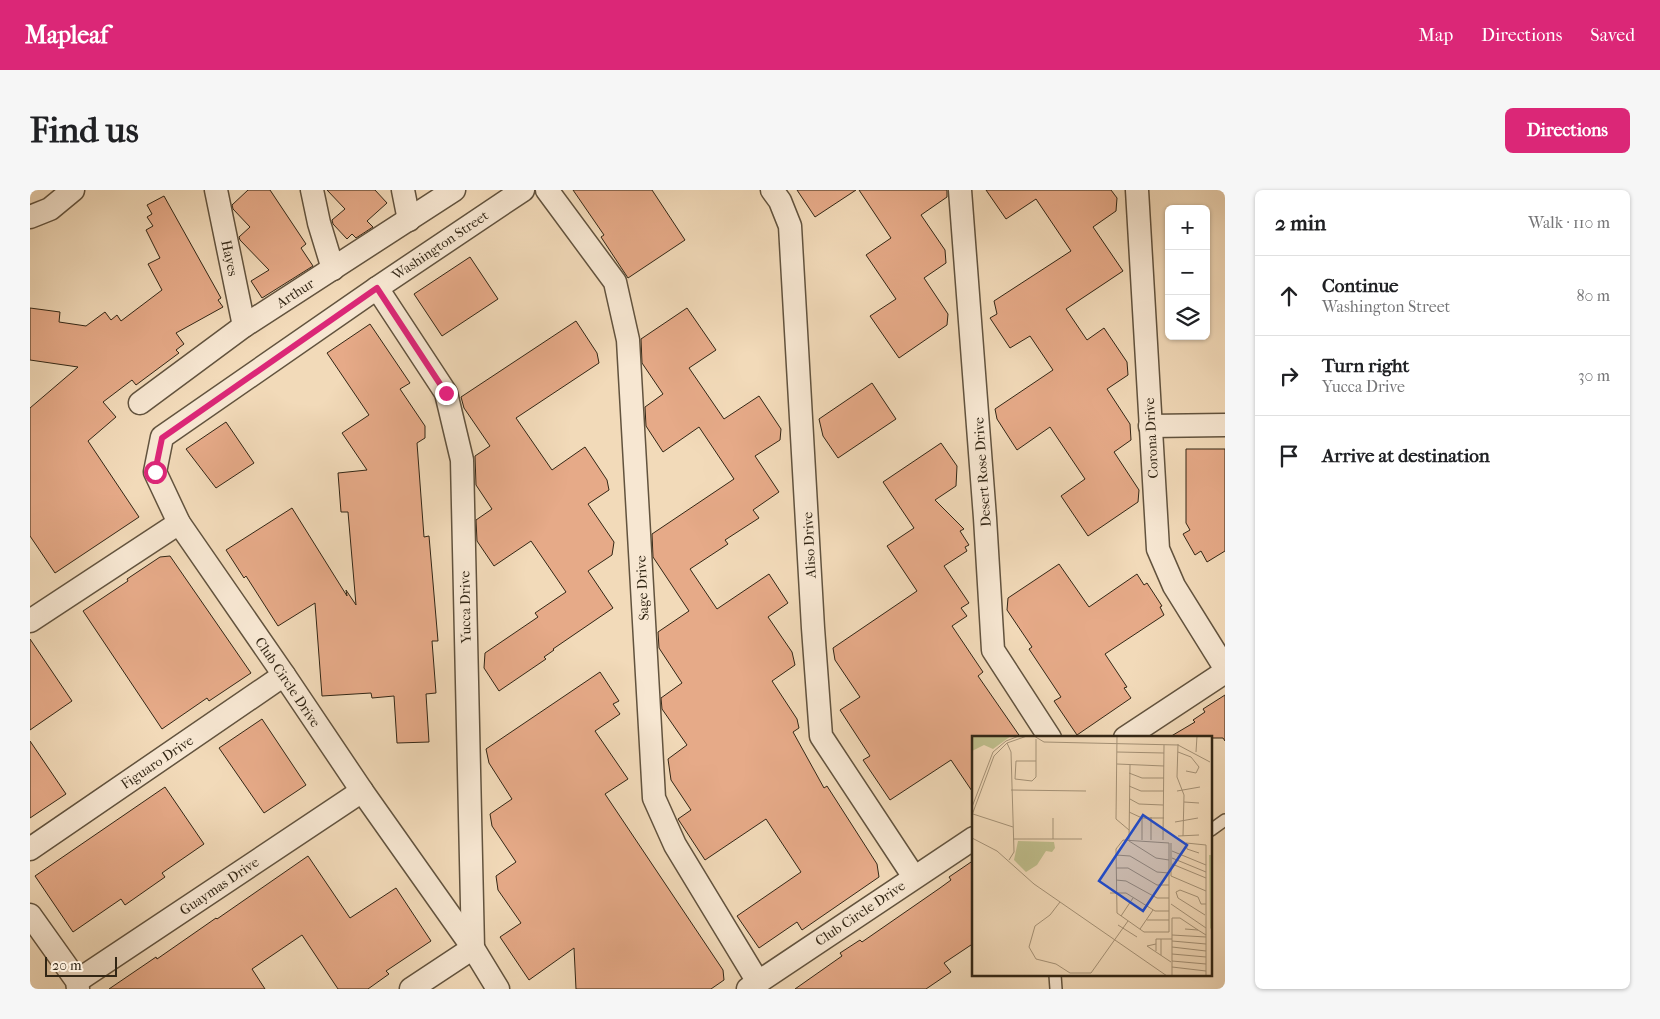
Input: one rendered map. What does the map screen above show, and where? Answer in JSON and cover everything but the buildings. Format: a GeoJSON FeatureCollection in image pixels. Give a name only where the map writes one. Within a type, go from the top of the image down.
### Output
{"type":"FeatureCollection","features":[{"type":"Feature","properties":{"kind":"street"},"geometry":{"type":"LineString","coordinates":[[30,217],[50,209],[73,190]]}},
{"type":"Feature","properties":{"kind":"street","name":"Hayes"},"geometry":{"type":"LineString","coordinates":[[216,190],[244,326]]}},
{"type":"Feature","properties":{"kind":"street"},"geometry":{"type":"LineString","coordinates":[[312,190],[319,223],[333,269]]}},
{"type":"Feature","properties":{"kind":"street"},"geometry":{"type":"LineString","coordinates":[[403,190],[409,220]]}},
{"type":"Feature","properties":{"kind":"street","name":"Arthur"},"geometry":{"type":"LineString","coordinates":[[140,403],[244,326],[454,190]]}},
{"type":"Feature","properties":{"kind":"street","name":"Washington Street"},"geometry":{"type":"LineString","coordinates":[[178,523],[155,472],[162,438],[377,288],[523,190]]}},
{"type":"Feature","properties":{"kind":"street","name":"Sage Drive"},"geometry":{"type":"LineString","coordinates":[[547,190],[615,282],[628,340],[654,798],[675,845],[753,986]]}},
{"type":"Feature","properties":{"kind":"street","name":"Aliso Drive"},"geometry":{"type":"LineString","coordinates":[[772,190],[780,201],[790,226],[821,736],[914,877]]}},
{"type":"Feature","properties":{"kind":"street","name":"Desert Rose Drive"},"geometry":{"type":"LineString","coordinates":[[960,190],[993,650],[1049,736]]}},
{"type":"Feature","properties":{"kind":"street","name":"Corona Drive"},"geometry":{"type":"LineString","coordinates":[[1137,190],[1158,549],[1174,586],[1225,668]]}},
{"type":"Feature","properties":{"kind":"street","name":"Yucca Drive"},"geometry":{"type":"LineString","coordinates":[[377,288],[446,393],[462,460],[473,948]]}},
{"type":"Feature","properties":{"kind":"street"},"geometry":{"type":"LineString","coordinates":[[1150,426],[1225,426]]}},
{"type":"Feature","properties":{"kind":"street"},"geometry":{"type":"LineString","coordinates":[[30,621],[178,523]]}},
{"type":"Feature","properties":{"kind":"street","name":"Club Circle Drive"},"geometry":{"type":"LineString","coordinates":[[178,523],[362,791],[473,948],[498,989]]}},
{"type":"Feature","properties":{"kind":"street"},"geometry":{"type":"LineString","coordinates":[[1128,736],[1225,672]]}},
{"type":"Feature","properties":{"kind":"street","name":"Figuaro Drive"},"geometry":{"type":"LineString","coordinates":[[30,849],[284,675]]}},
{"type":"Feature","properties":{"kind":"street","name":"Guaymas Drive"},"geometry":{"type":"LineString","coordinates":[[78,985],[362,791]]}},
{"type":"Feature","properties":{"kind":"street","name":"Club Circle Drive"},"geometry":{"type":"LineString","coordinates":[[753,986],[972,839]]}},
{"type":"Feature","properties":{"kind":"street"},"geometry":{"type":"LineString","coordinates":[[30,914],[78,985]]}},
{"type":"Feature","properties":{"kind":"street"},"geometry":{"type":"LineString","coordinates":[[412,989],[473,948]]}},
{"type":"Feature","properties":{"kind":"lane"},"geometry":{"type":"LineString","coordinates":[[1212,829],[1225,820]]}},
{"type":"Feature","properties":{"kind":"lane"},"geometry":{"type":"LineString","coordinates":[[1055,976],[1056,989]]}},
{"type":"Feature","properties":{"kind":"route"},"geometry":{"type":"LineString","coordinates":[[155,472],[162,438],[377,288],[446,393]]}}]}
